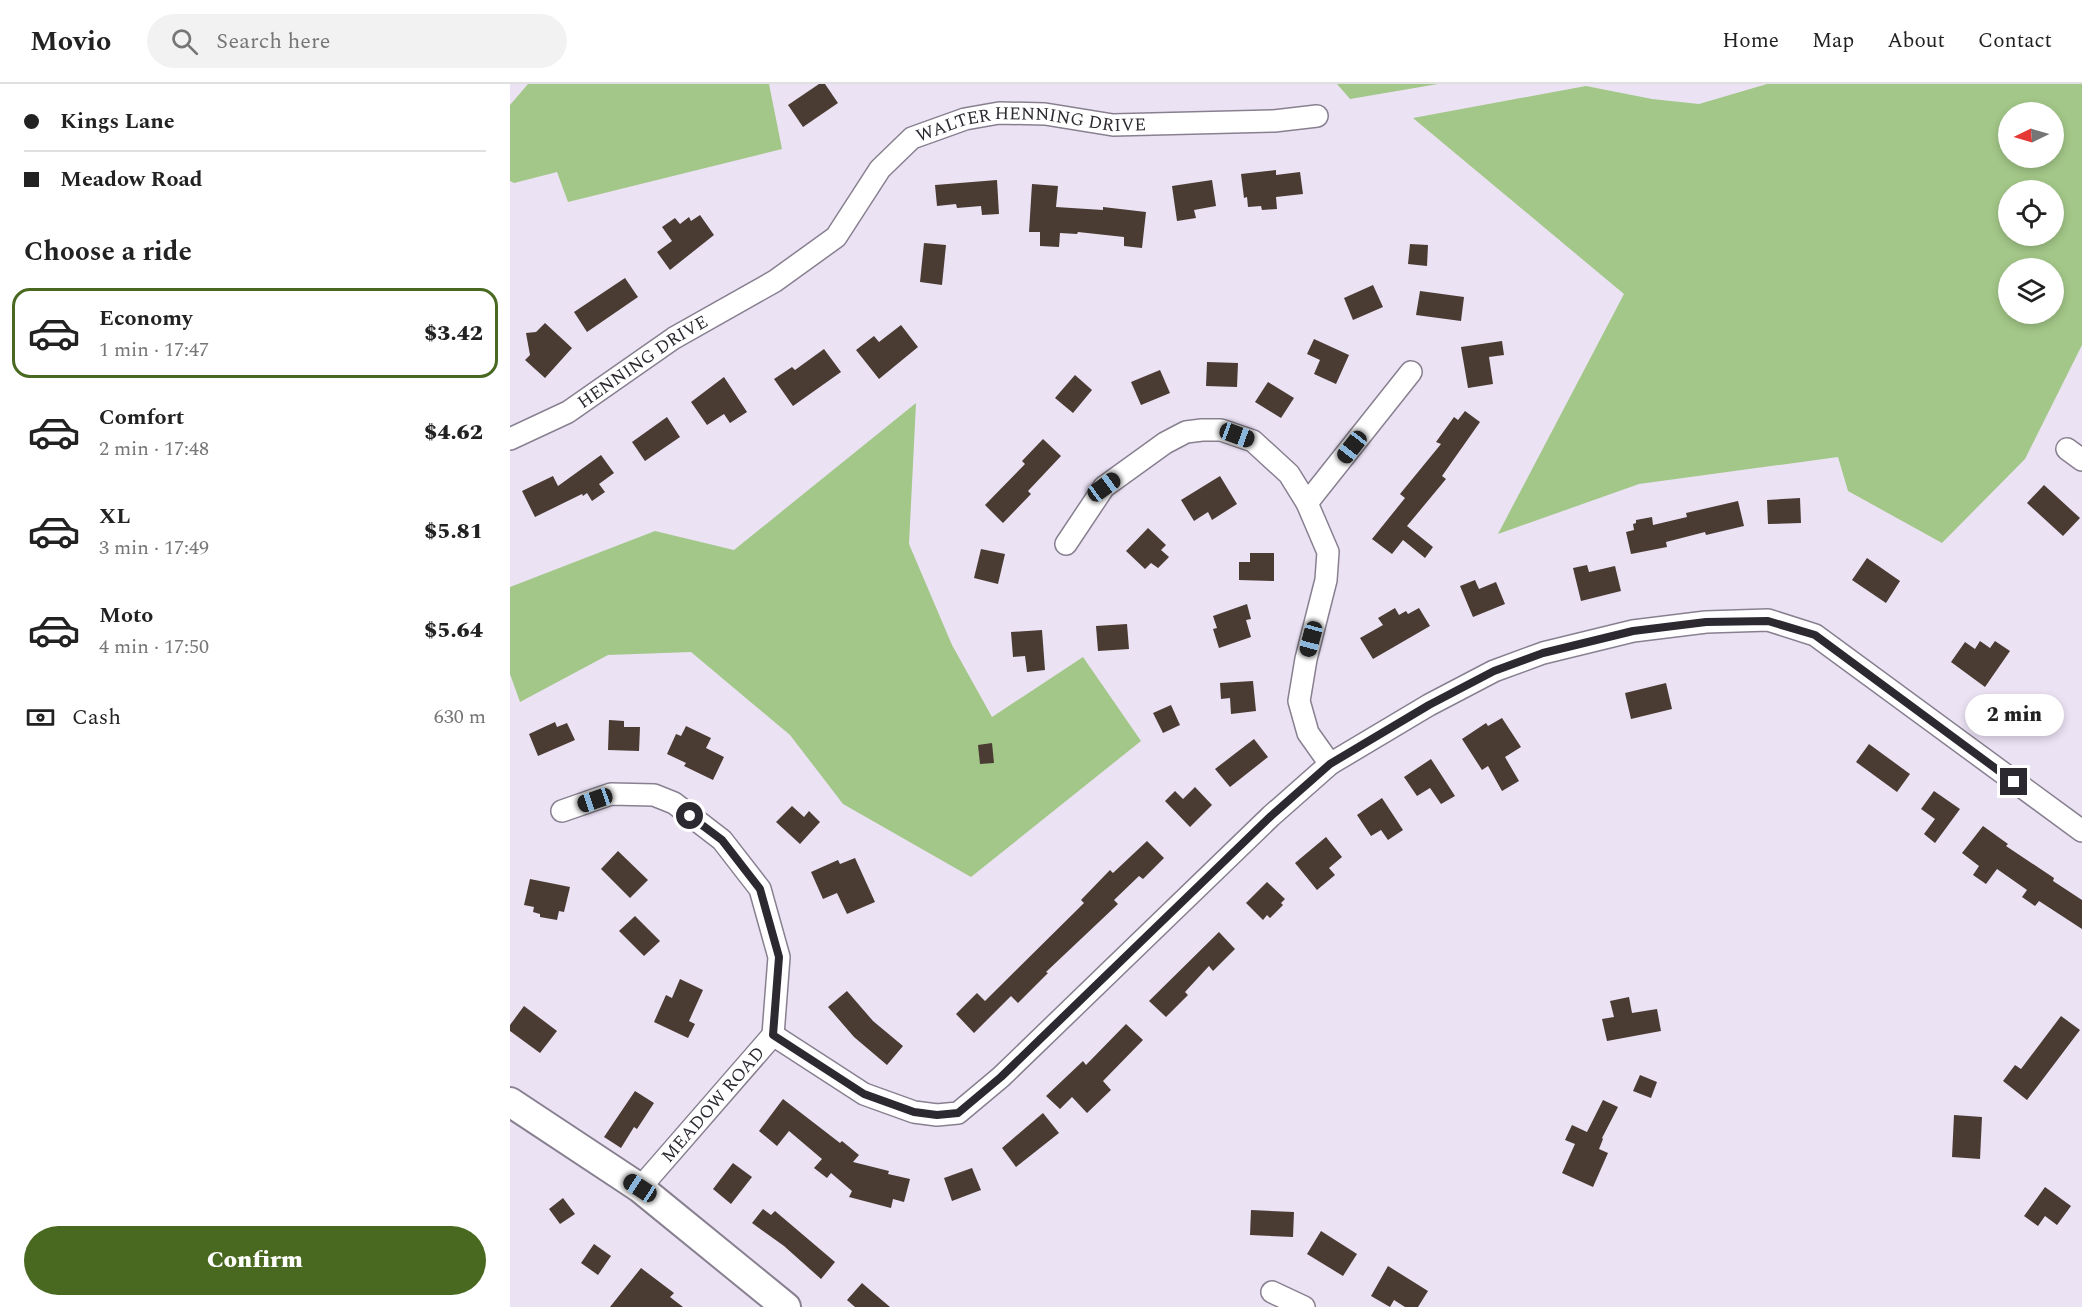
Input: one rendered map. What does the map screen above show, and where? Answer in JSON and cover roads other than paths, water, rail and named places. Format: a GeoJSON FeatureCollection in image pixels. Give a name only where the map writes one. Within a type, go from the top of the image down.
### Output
{"type":"FeatureCollection","features":[{"type":"Feature","properties":{"kind":"street","name":"WALTER HENNING DRIVE"},"geometry":{"type":"LineString","coordinates":[[775,281],[836,237],[880,169],[912,138],[964,119],[999,113],[1046,114],[1113,125],[1274,121],[1317,116]]}},
{"type":"Feature","properties":{"kind":"street","name":"HENNING DRIVE"},"geometry":{"type":"LineString","coordinates":[[510,439],[567,412],[674,338],[775,281]]}},
{"type":"Feature","properties":{"kind":"street"},"geometry":{"type":"LineString","coordinates":[[1307,503],[1411,372]]}},
{"type":"Feature","properties":{"kind":"street"},"geometry":{"type":"LineString","coordinates":[[1066,544],[1104,487],[1165,443],[1185,432],[1202,430],[1221,430],[1253,441],[1289,474],[1307,503],[1328,552],[1326,580],[1306,659],[1299,702],[1308,733],[1330,764]]}},
{"type":"Feature","properties":{"kind":"street","name":"MEADOW ROAD"},"geometry":{"type":"LineString","coordinates":[[640,1188],[773,1035],[864,1094],[914,1112],[937,1115],[958,1113],[1001,1077],[1271,816],[1330,764],[1429,705],[1485,676],[1543,653],[1633,631],[1706,622],[1768,621],[1815,635],[2082,831]]}},
{"type":"Feature","properties":{"kind":"street"},"geometry":{"type":"LineString","coordinates":[[562,811],[611,794],[654,795],[674,803],[722,840],[760,889],[779,957],[773,1035]]}},
{"type":"Feature","properties":{"kind":"street"},"geometry":{"type":"LineString","coordinates":[[510,1102],[640,1188],[786,1307]]}},
{"type":"Feature","properties":{"kind":"street"},"geometry":{"type":"LineString","coordinates":[[1272,1292],[1304,1307]]}}]}
